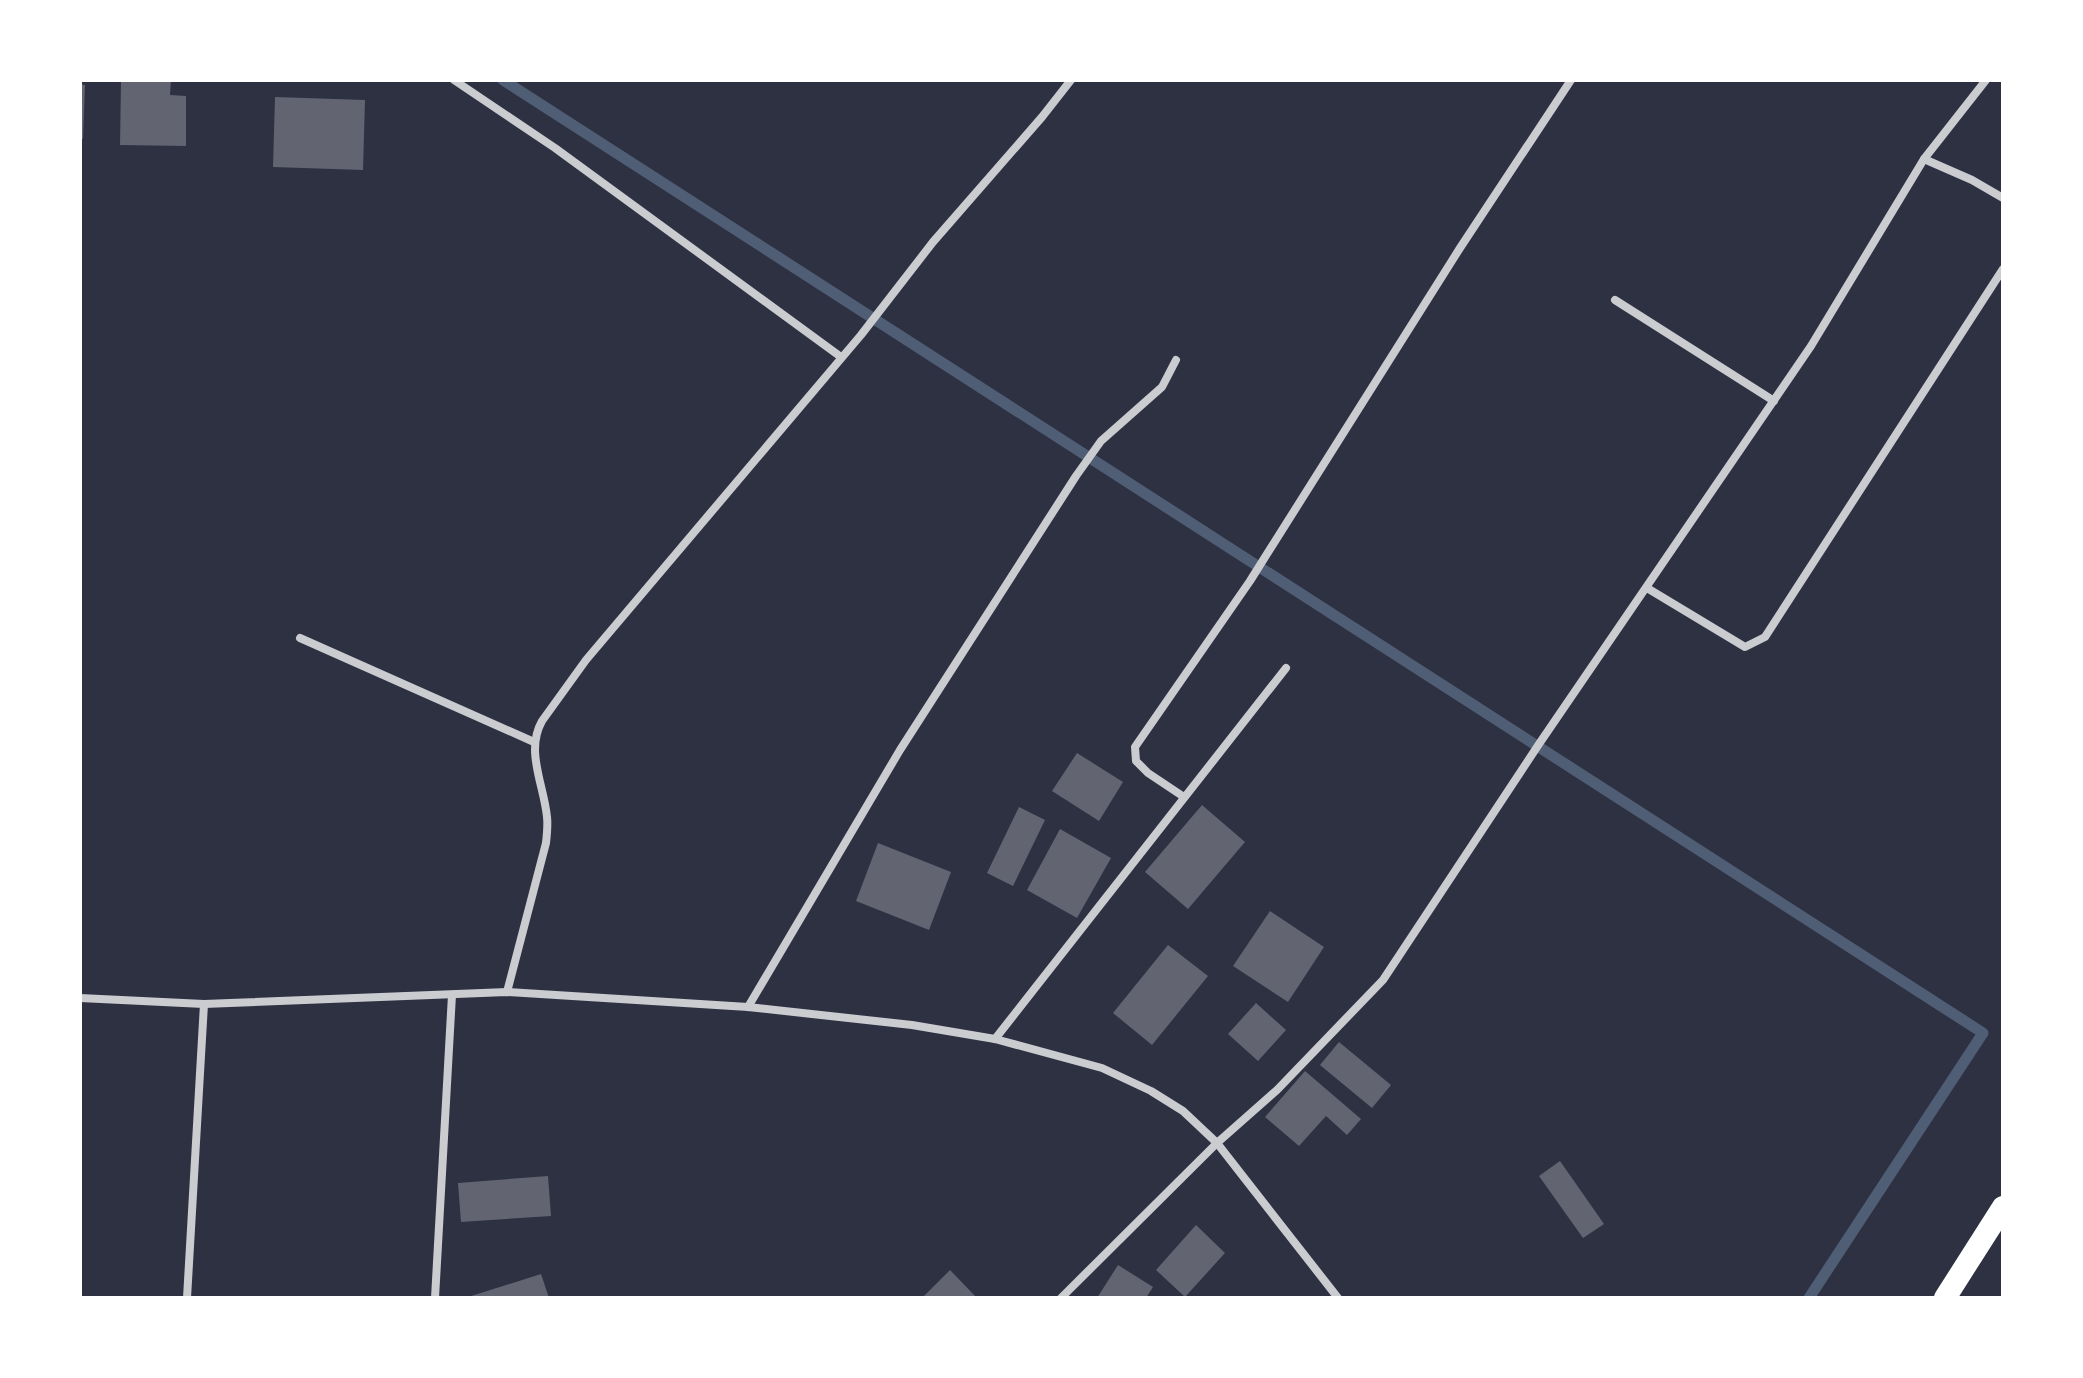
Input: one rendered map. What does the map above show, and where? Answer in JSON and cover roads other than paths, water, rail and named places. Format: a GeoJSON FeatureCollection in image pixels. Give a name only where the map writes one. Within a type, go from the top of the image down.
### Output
{"type":"FeatureCollection","features":[{"type":"Feature","properties":{"kind":"highway"},"geometry":{"type":"LineString","coordinates":[[1945,1298],[2003,1207]]}},
{"type":"Feature","properties":{"kind":"street"},"geometry":{"type":"LineString","coordinates":[[454,80],[555,148],[841,357]]}},
{"type":"Feature","properties":{"kind":"street"},"geometry":{"type":"LineString","coordinates":[[507,992],[546,843],[547,818],[534,742],[542,721],[586,660],[861,335],[933,242],[1071,80]]}},
{"type":"Feature","properties":{"kind":"street"},"geometry":{"type":"LineString","coordinates":[[1184,797],[1136,761],[1135,747],[1250,581],[1460,248],[1571,80]]}},
{"type":"Feature","properties":{"kind":"street"},"geometry":{"type":"LineString","coordinates":[[1061,1298],[1217,1143],[1277,1090],[1383,980],[1547,732],[1811,346],[1924,159],[1986,80]]}},
{"type":"Feature","properties":{"kind":"street"},"geometry":{"type":"LineString","coordinates":[[1924,159],[1972,180],[2003,198]]}},
{"type":"Feature","properties":{"kind":"street"},"geometry":{"type":"LineString","coordinates":[[1647,588],[1745,647],[1765,637],[2003,269]]}},
{"type":"Feature","properties":{"kind":"street"},"geometry":{"type":"LineString","coordinates":[[1615,300],[1774,401]]}},
{"type":"Feature","properties":{"kind":"street"},"geometry":{"type":"LineString","coordinates":[[748,1007],[900,750],[1076,476],[1094,449],[1162,387],[1176,360]]}},
{"type":"Feature","properties":{"kind":"street"},"geometry":{"type":"LineString","coordinates":[[300,638],[534,742]]}},
{"type":"Feature","properties":{"kind":"street"},"geometry":{"type":"LineString","coordinates":[[995,1039],[1286,668]]}},
{"type":"Feature","properties":{"kind":"street"},"geometry":{"type":"LineString","coordinates":[[80,998],[204,1004],[507,992],[748,1007],[912,1025],[995,1039],[1114,1074],[1151,1091],[1183,1111],[1217,1143],[1338,1298]]}},
{"type":"Feature","properties":{"kind":"street"},"geometry":{"type":"LineString","coordinates":[[435,1298],[452,995]]}},
{"type":"Feature","properties":{"kind":"street"},"geometry":{"type":"LineString","coordinates":[[187,1298],[204,1004]]}},
{"type":"Feature","properties":{"kind":"waterway"},"geometry":{"type":"LineString","coordinates":[[503,80],[1983,1033],[1809,1298]]}}]}
